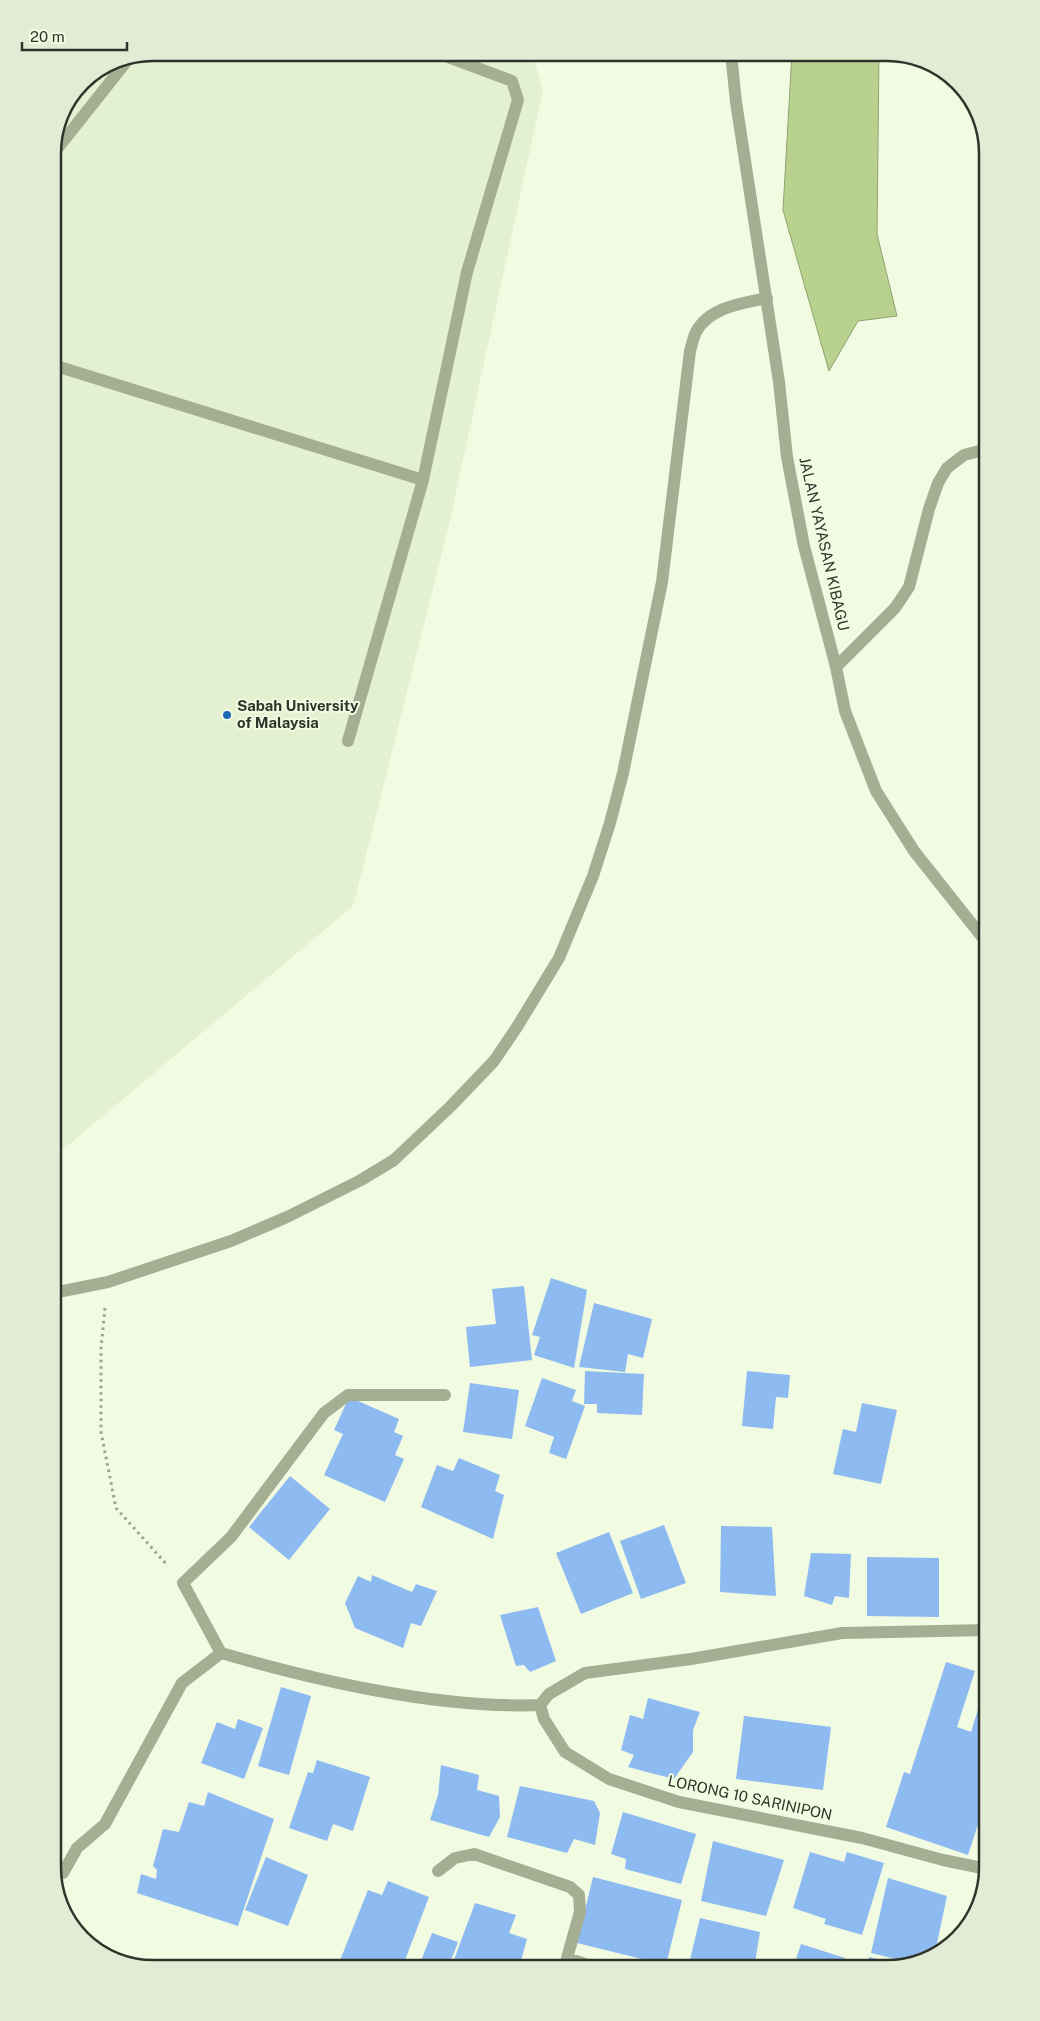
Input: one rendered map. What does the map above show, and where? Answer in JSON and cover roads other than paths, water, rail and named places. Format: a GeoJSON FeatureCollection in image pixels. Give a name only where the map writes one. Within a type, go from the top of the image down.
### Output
{"type":"FeatureCollection","features":[{"type":"Feature","properties":{"kind":"street"},"geometry":{"type":"LineString","coordinates":[[348,741],[423,480],[467,272],[518,100],[512,81],[458,61]]}},
{"type":"Feature","properties":{"kind":"street","name":"JALAN YAYASAN KIBAGU"},"geometry":{"type":"LineString","coordinates":[[732,61],[736,102],[767,298],[787,457],[804,546],[836,667],[845,711],[876,791],[914,851],[979,932]]}},
{"type":"Feature","properties":{"kind":"street"},"geometry":{"type":"LineString","coordinates":[[62,143],[122,67]]}},
{"type":"Feature","properties":{"kind":"street"},"geometry":{"type":"LineString","coordinates":[[61,1291],[108,1282],[230,1241],[287,1217],[361,1180],[394,1160],[452,1106],[494,1061],[559,958],[593,876],[621,781],[662,582],[689,361],[696,332],[708,318],[727,307],[767,298]]}},
{"type":"Feature","properties":{"kind":"street"},"geometry":{"type":"LineString","coordinates":[[61,367],[423,480]]}},
{"type":"Feature","properties":{"kind":"street"},"geometry":{"type":"LineString","coordinates":[[836,667],[894,608],[909,587],[929,509],[938,483],[947,468],[964,455],[979,451]]}},
{"type":"Feature","properties":{"kind":"street"},"geometry":{"type":"LineString","coordinates":[[445,1395],[348,1394],[324,1413],[236,1530],[183,1583],[221,1653],[277,1669],[421,1698],[506,1706],[540,1705],[549,1694],[585,1673],[692,1659],[842,1633],[979,1630]]}},
{"type":"Feature","properties":{"kind":"street"},"geometry":{"type":"LineString","coordinates":[[63,1873],[77,1848],[105,1824],[182,1683],[221,1653]]}},
{"type":"Feature","properties":{"kind":"street","name":"LORONG 10 SARINIPON"},"geometry":{"type":"LineString","coordinates":[[540,1705],[544,1719],[564,1752],[609,1779],[679,1802],[862,1838],[979,1868]]}},
{"type":"Feature","properties":{"kind":"street"},"geometry":{"type":"LineString","coordinates":[[438,1871],[455,1858],[474,1854],[570,1887],[579,1895],[581,1907],[567,1958],[573,1960]]}},
{"type":"Feature","properties":{"kind":"place","name":"Sabah University of Malaysia"},"geometry":{"type":"Point","coordinates":[227,715]}}]}
